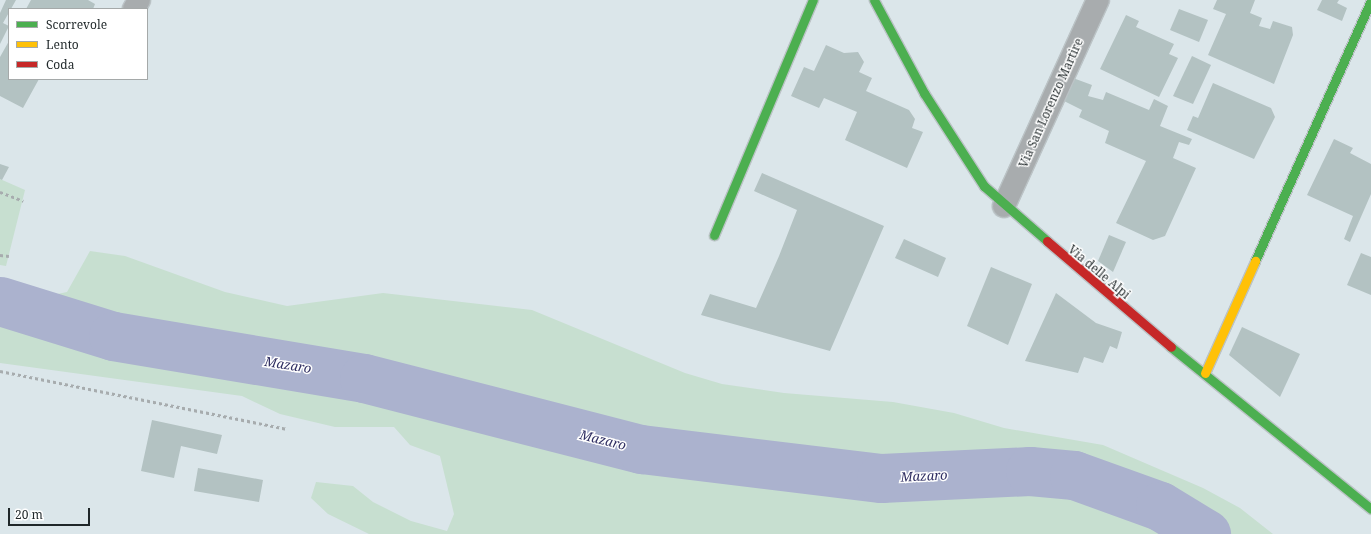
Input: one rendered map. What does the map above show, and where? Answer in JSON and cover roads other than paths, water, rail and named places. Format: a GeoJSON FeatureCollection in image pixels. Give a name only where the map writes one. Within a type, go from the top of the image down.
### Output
{"type":"FeatureCollection","features":[{"type":"Feature","properties":{"kind":"street"},"geometry":{"type":"LineString","coordinates":[[714,235],[814,0]]}},
{"type":"Feature","properties":{"kind":"street","name":"Via delle Alpi"},"geometry":{"type":"LineString","coordinates":[[874,0],[929,99],[984,186],[1004,206],[1371,509]]}},
{"type":"Feature","properties":{"kind":"street","name":"Via San Lorenzo Martire"},"geometry":{"type":"LineString","coordinates":[[1004,206],[1098,0]]}},
{"type":"Feature","properties":{"kind":"street"},"geometry":{"type":"LineString","coordinates":[[1205,373],[1371,0]]}},
{"type":"Feature","properties":{"kind":"water"},"geometry":{"type":"Polygon","coordinates":[[[0,295],[10,300],[26,312],[0,312],[0,295]]]}},
{"type":"Feature","properties":{"kind":"waterway","name":"Mazaro"},"geometry":{"type":"LineString","coordinates":[[0,301],[113,336],[364,378],[641,449],[881,478],[1030,471],[1074,475],[1160,506],[1206,534]]}}]}
